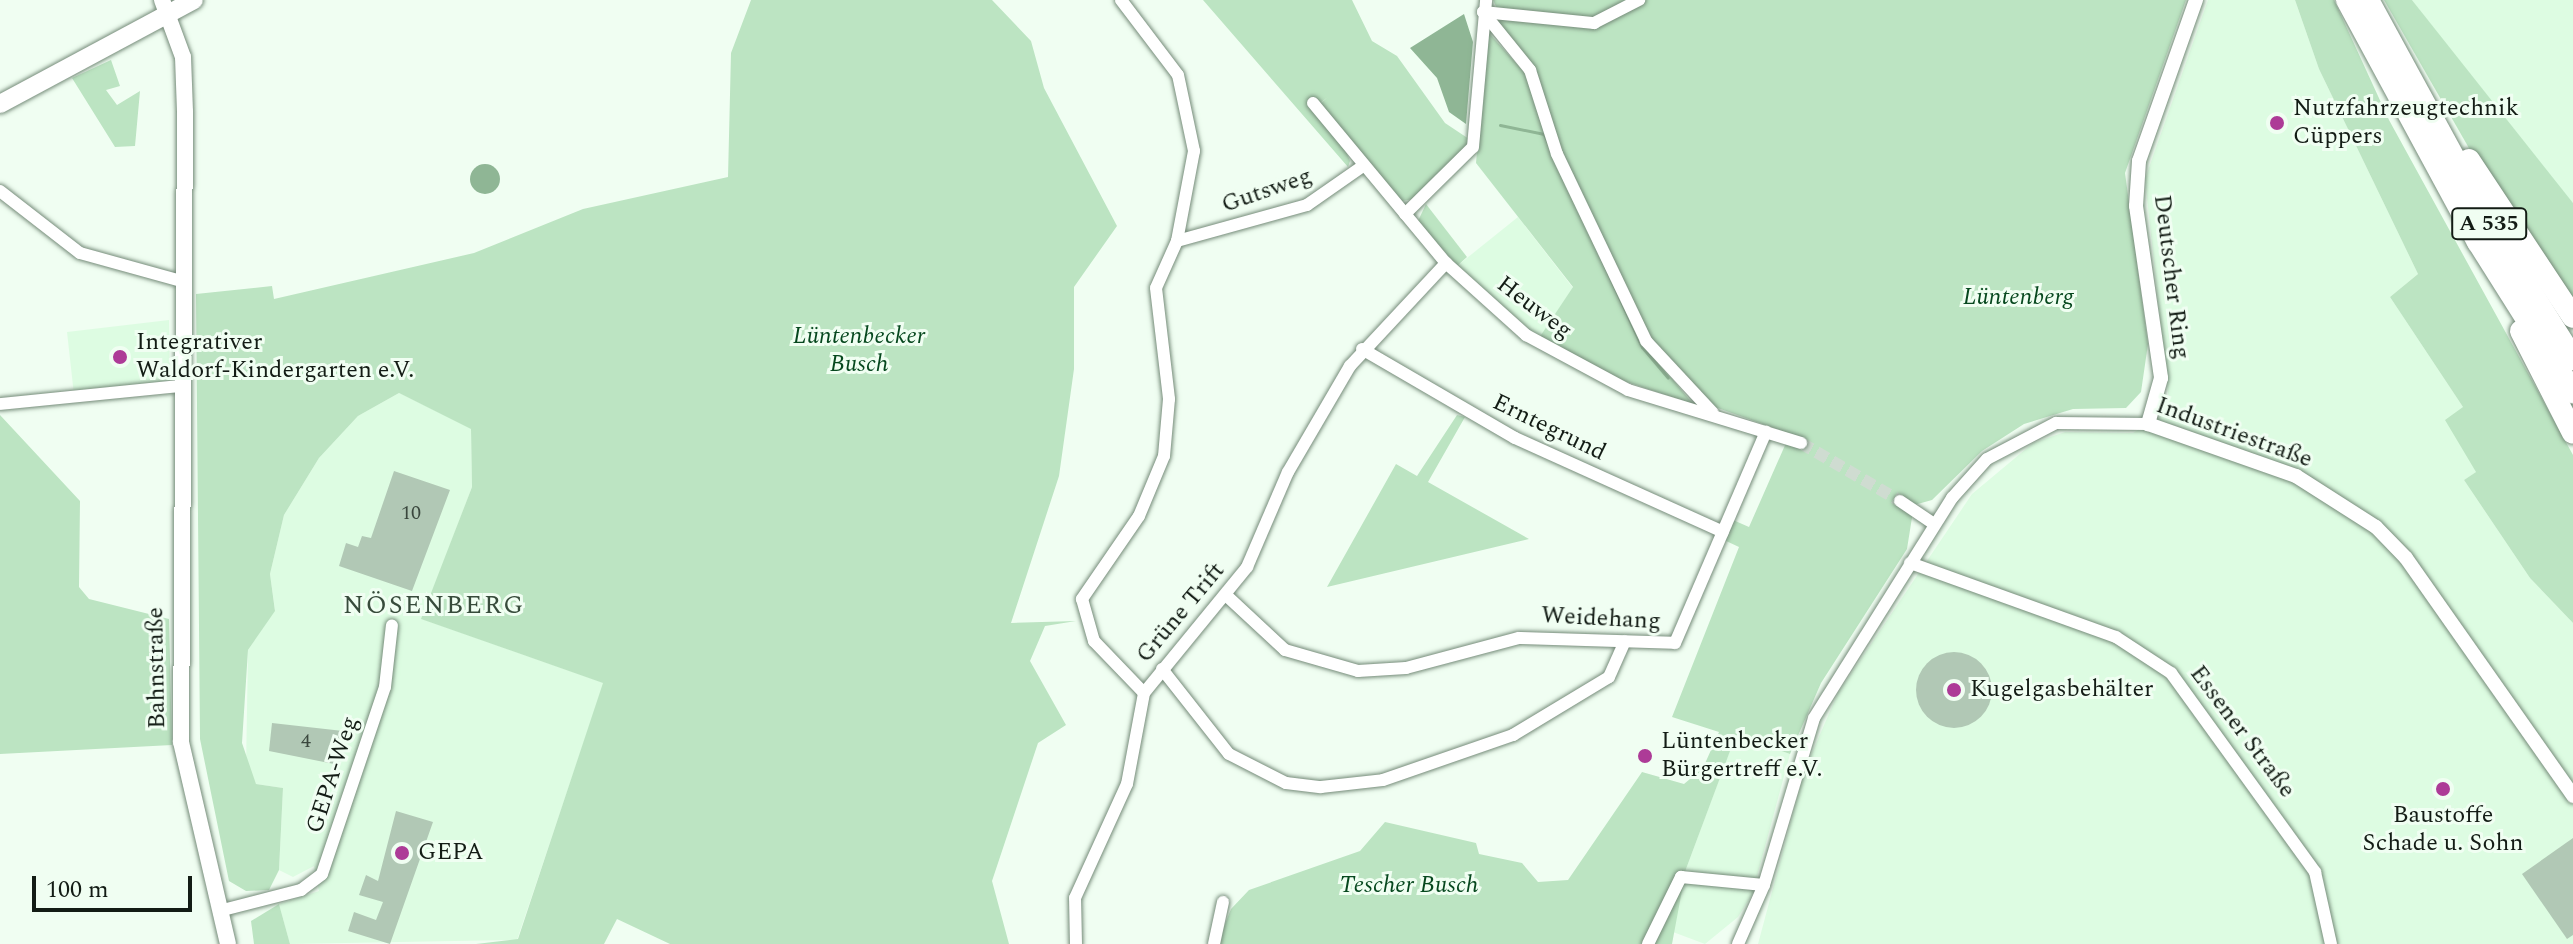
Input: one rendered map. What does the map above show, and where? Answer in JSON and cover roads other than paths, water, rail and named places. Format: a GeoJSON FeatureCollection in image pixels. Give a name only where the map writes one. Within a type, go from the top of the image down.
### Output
{"type":"FeatureCollection","features":[{"type":"Feature","properties":{"kind":"highway","name":"A 535"},"geometry":{"type":"LineString","coordinates":[[2347,0],[2502,281],[2573,392]]}},
{"type":"Feature","properties":{"kind":"highway","name":"A 535"},"geometry":{"type":"LineString","coordinates":[[2368,0],[2413,85],[2573,359]]}},
{"type":"Feature","properties":{"kind":"highway"},"geometry":{"type":"LineString","coordinates":[[2413,85],[2573,317]]}},
{"type":"Feature","properties":{"kind":"highway"},"geometry":{"type":"LineString","coordinates":[[2502,281],[2573,433]]}},
{"type":"Feature","properties":{"kind":"main road"},"geometry":{"type":"LineString","coordinates":[[0,104],[165,7],[194,0]]}},
{"type":"Feature","properties":{"kind":"main road","name":"Bahnstraße"},"geometry":{"type":"LineString","coordinates":[[165,7],[183,57],[181,742],[228,944]]}},
{"type":"Feature","properties":{"kind":"street"},"geometry":{"type":"LineString","coordinates":[[1121,0],[1167,54],[1188,105],[1192,180],[1177,241],[1156,288],[1169,399],[1164,456],[1139,516],[1082,599],[1094,641],[1144,693]]}},
{"type":"Feature","properties":{"kind":"street"},"geometry":{"type":"LineString","coordinates":[[1484,6],[1594,23],[1639,0]]}},
{"type":"Feature","properties":{"kind":"street","name":"Deutscher Ring"},"geometry":{"type":"LineString","coordinates":[[2148,424],[2161,378],[2136,206],[2139,161],[2196,0]]}},
{"type":"Feature","properties":{"kind":"street"},"geometry":{"type":"LineString","coordinates":[[1405,214],[1473,147],[1484,6]]}},
{"type":"Feature","properties":{"kind":"street"},"geometry":{"type":"LineString","coordinates":[[1484,6],[1530,70],[1557,154],[1646,341],[1716,416]]}},
{"type":"Feature","properties":{"kind":"street","name":"Heuweg"},"geometry":{"type":"LineString","coordinates":[[1313,103],[1446,263],[1554,352],[1628,390],[1801,443]]}},
{"type":"Feature","properties":{"kind":"street","name":"Gutsweg"},"geometry":{"type":"LineString","coordinates":[[1177,241],[1307,205],[1363,166]]}},
{"type":"Feature","properties":{"kind":"street"},"geometry":{"type":"LineString","coordinates":[[0,191],[80,253],[181,281]]}},
{"type":"Feature","properties":{"kind":"street","name":"Grüne Trift"},"geometry":{"type":"LineString","coordinates":[[1076,944],[1075,898],[1127,784],[1144,693],[1228,597],[1302,445],[1362,349],[1446,263]]}},
{"type":"Feature","properties":{"kind":"street","name":"Erntegrund"},"geometry":{"type":"LineString","coordinates":[[1362,349],[1515,438],[1723,532]]}},
{"type":"Feature","properties":{"kind":"street"},"geometry":{"type":"LineString","coordinates":[[0,404],[181,386]]}},
{"type":"Feature","properties":{"kind":"street","name":"Industriestraße"},"geometry":{"type":"LineString","coordinates":[[1738,944],[1764,885],[1814,718],[1933,523],[1987,459],[2015,439],[2067,421],[2148,424],[2296,476],[2376,527],[2406,558],[2573,796]]}},
{"type":"Feature","properties":{"kind":"street","name":"Weidehang"},"geometry":{"type":"LineString","coordinates":[[1228,597],[1285,650],[1358,671],[1406,668],[1519,638],[1675,643],[1766,432]]}},
{"type":"Feature","properties":{"kind":"street"},"geometry":{"type":"LineString","coordinates":[[1900,501],[1933,523]]}},
{"type":"Feature","properties":{"kind":"street","name":"Essener Straße"},"geometry":{"type":"LineString","coordinates":[[1910,563],[2116,637],[2171,673],[2315,872],[2331,944]]}},
{"type":"Feature","properties":{"kind":"street","name":"GEPA-Weg"},"geometry":{"type":"LineString","coordinates":[[219,911],[301,890],[322,874],[385,687],[392,625]]}},
{"type":"Feature","properties":{"kind":"street"},"geometry":{"type":"LineString","coordinates":[[1162,669],[1229,754],[1286,783],[1321,787],[1383,780],[1513,735],[1609,677],[1625,641]]}},
{"type":"Feature","properties":{"kind":"street"},"geometry":{"type":"LineString","coordinates":[[1648,944],[1681,877],[1764,885]]}},
{"type":"Feature","properties":{"kind":"street"},"geometry":{"type":"LineString","coordinates":[[1214,944],[1223,902]]}},
{"type":"Feature","properties":{"kind":"waterway"},"geometry":{"type":"LineString","coordinates":[[1500,125],[1544,134],[1642,347],[1668,378]]}},
{"type":"Feature","properties":{"kind":"tunnel"},"geometry":{"type":"LineString","coordinates":[[1801,443],[1900,501]]}},
{"type":"Feature","properties":{"kind":"place","name":"Nutzfahrzeugtechnik Cüppers"},"geometry":{"type":"Point","coordinates":[2277,123]}},
{"type":"Feature","properties":{"kind":"place","name":"Integrativer Waldorf-Kindergarten e.V."},"geometry":{"type":"Point","coordinates":[120,357]}},
{"type":"Feature","properties":{"kind":"place","name":"Kugelgasbehälter"},"geometry":{"type":"Point","coordinates":[1954,690]}},
{"type":"Feature","properties":{"kind":"place","name":"Lüntenbecker Bürgertreff e.V."},"geometry":{"type":"Point","coordinates":[1645,756]}},
{"type":"Feature","properties":{"kind":"place","name":"Baustoffe Schade u. Sohn"},"geometry":{"type":"Point","coordinates":[2443,789]}},
{"type":"Feature","properties":{"kind":"place","name":"GEPA"},"geometry":{"type":"Point","coordinates":[402,853]}},
{"type":"Feature","properties":{"kind":"district","name":"NÖSENBERG"},"geometry":{"type":"Point","coordinates":[434,606]}},
{"type":"Feature","properties":{"kind":"park label","name":"Lüntenberg"},"geometry":{"type":"Point","coordinates":[2018,298]}},
{"type":"Feature","properties":{"kind":"park label","name":"Lüntenbecker Busch"},"geometry":{"type":"Point","coordinates":[859,351]}},
{"type":"Feature","properties":{"kind":"park label","name":"Tescher Busch"},"geometry":{"type":"Point","coordinates":[1409,886]}}]}
